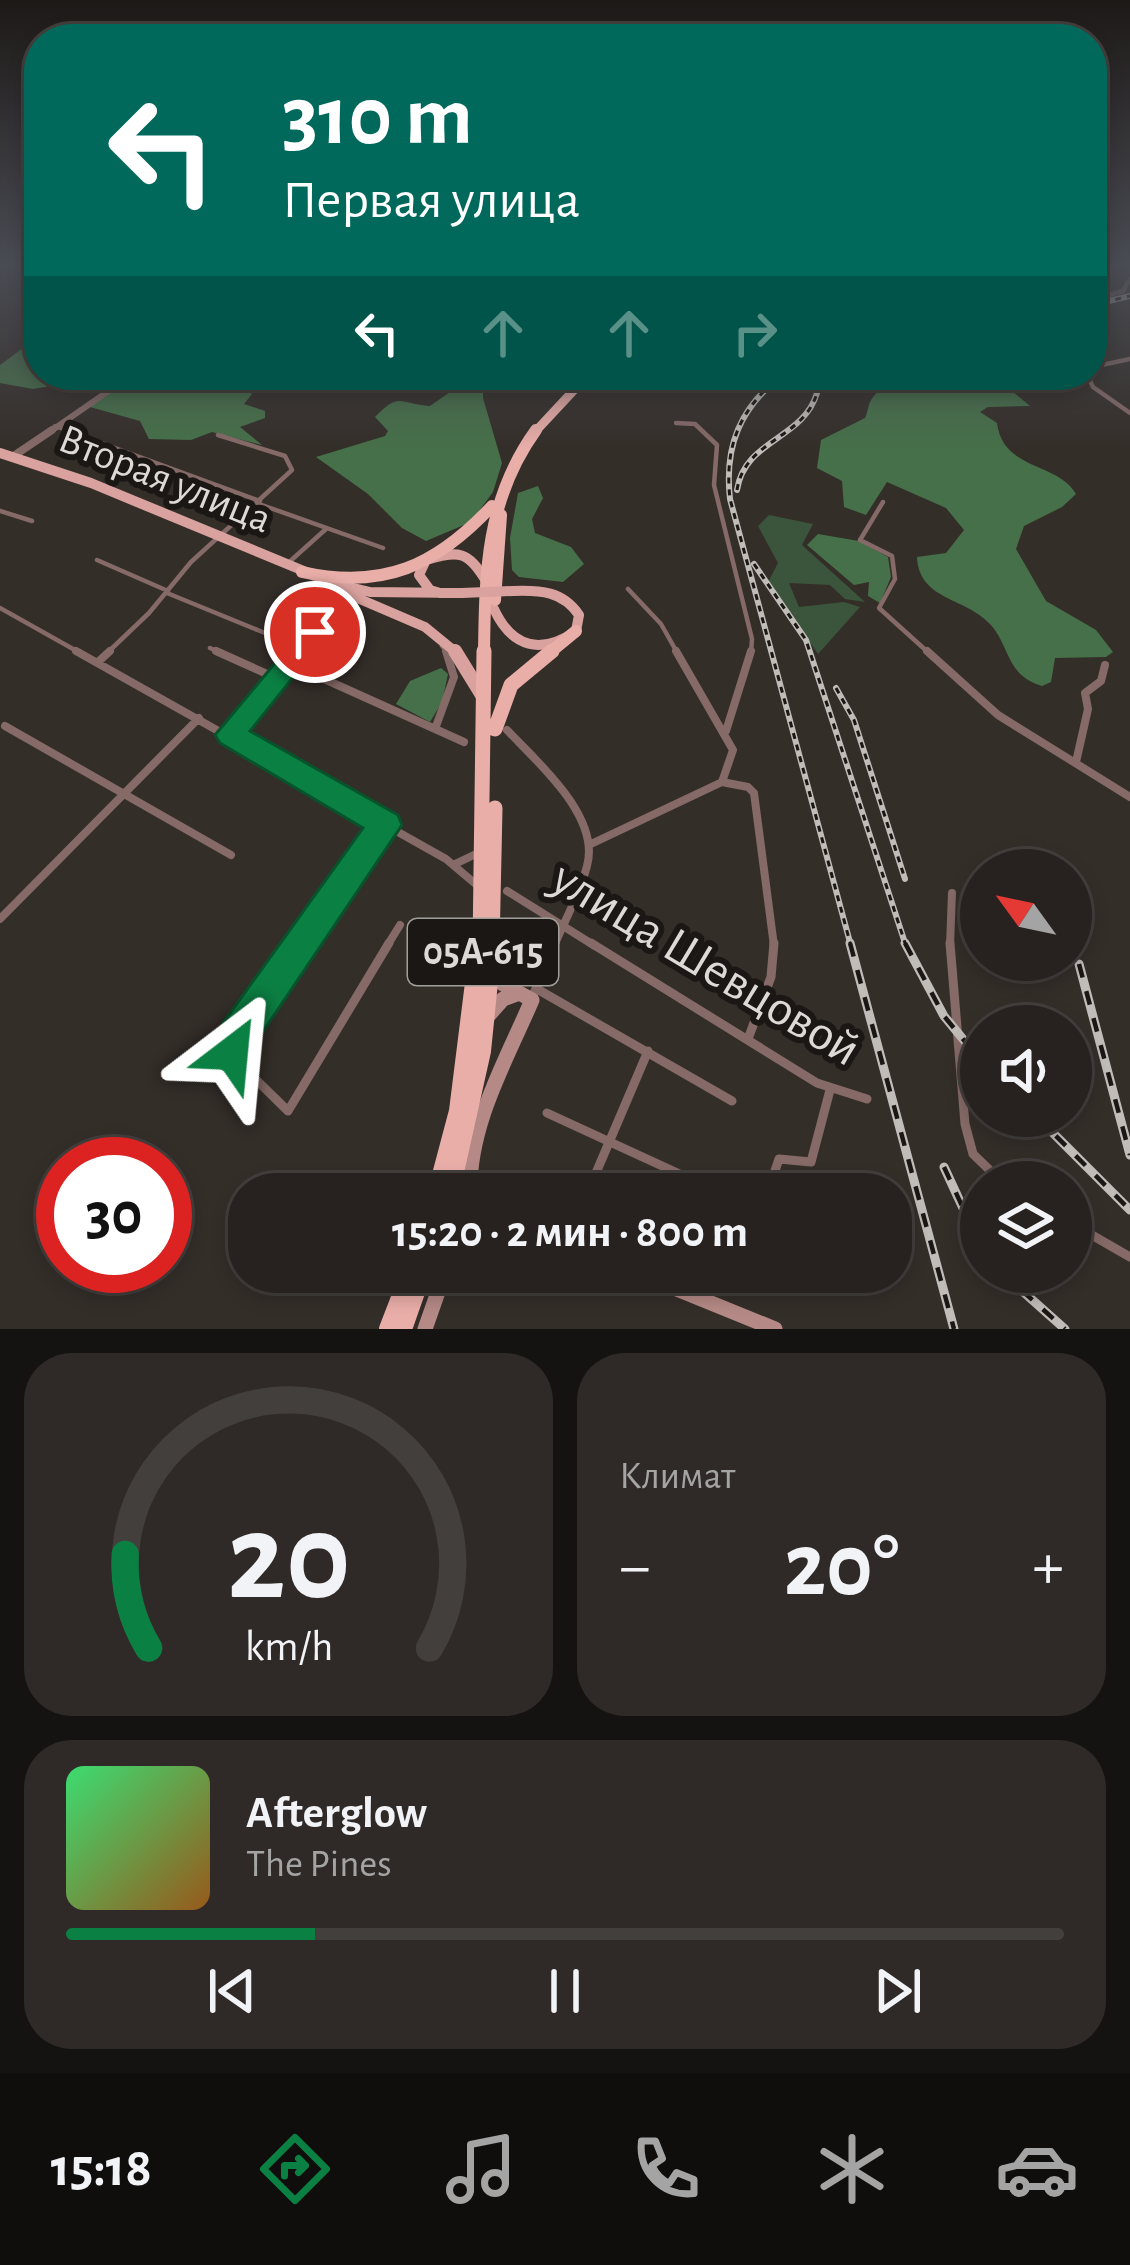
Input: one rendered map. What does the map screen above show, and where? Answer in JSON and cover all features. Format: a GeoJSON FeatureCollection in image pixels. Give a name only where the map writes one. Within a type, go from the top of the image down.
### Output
{"type":"FeatureCollection","features":[{"type":"Feature","properties":{"kind":"highway","name":"05А-615"},"geometry":{"type":"LineString","coordinates":[[442,1173],[473,1049],[484,902],[486,581],[495,502],[530,435],[572,390]]}},
{"type":"Feature","properties":{"kind":"highway","name":"05А-615"},"geometry":{"type":"LineString","coordinates":[[454,1173],[478,1090],[492,968],[501,730],[494,609],[500,518],[512,483],[540,433],[579,390]]}},
{"type":"Feature","properties":{"kind":"highway"},"geometry":{"type":"LineString","coordinates":[[307,575],[359,580],[400,572],[461,534],[495,502]]}},
{"type":"Feature","properties":{"kind":"highway"},"geometry":{"type":"LineString","coordinates":[[501,730],[511,686],[577,631]]}},
{"type":"Feature","properties":{"kind":"highway"},"geometry":{"type":"LineString","coordinates":[[389,1329],[403,1293]]}},
{"type":"Feature","properties":{"kind":"highway"},"geometry":{"type":"LineString","coordinates":[[402,1329],[415,1293]]}},
{"type":"Feature","properties":{"kind":"main road","name":"Вторая улица"},"geometry":{"type":"LineString","coordinates":[[6,455],[91,483],[307,575]]}},
{"type":"Feature","properties":{"kind":"main road"},"geometry":{"type":"LineString","coordinates":[[442,594],[430,590],[419,575],[426,560],[446,552],[472,557],[486,581]]}},
{"type":"Feature","properties":{"kind":"main road"},"geometry":{"type":"LineString","coordinates":[[307,575],[370,592],[544,591],[567,599],[579,615],[577,631],[551,646],[530,647],[510,638],[494,609]]}},
{"type":"Feature","properties":{"kind":"main road"},"geometry":{"type":"LineString","coordinates":[[307,575],[450,640],[467,661],[485,705]]}},
{"type":"Feature","properties":{"kind":"main road"},"geometry":{"type":"LineString","coordinates":[[492,968],[528,994]]}},
{"type":"Feature","properties":{"kind":"main road"},"geometry":{"type":"LineString","coordinates":[[488,1016],[503,999],[528,994]]}},
{"type":"Feature","properties":{"kind":"main road"},"geometry":{"type":"LineString","coordinates":[[470,1173],[528,994]]}},
{"type":"Feature","properties":{"kind":"main road"},"geometry":{"type":"LineString","coordinates":[[425,1329],[438,1293]]}},
{"type":"Feature","properties":{"kind":"main road"},"geometry":{"type":"LineString","coordinates":[[687,1293],[775,1329]]}},
{"type":"Feature","properties":{"kind":"street"},"geometry":{"type":"LineString","coordinates":[[0,464],[6,455],[110,390]]}},
{"type":"Feature","properties":{"kind":"street"},"geometry":{"type":"LineString","coordinates":[[1097,390],[1130,413]]}},
{"type":"Feature","properties":{"kind":"street"},"geometry":{"type":"LineString","coordinates":[[676,422],[695,424],[717,445],[714,485],[752,639],[752,662],[736,693],[726,731]]}},
{"type":"Feature","properties":{"kind":"street"},"geometry":{"type":"LineString","coordinates":[[55,426],[383,548]]}},
{"type":"Feature","properties":{"kind":"street"},"geometry":{"type":"LineString","coordinates":[[98,662],[292,470],[290,460],[218,435]]}},
{"type":"Feature","properties":{"kind":"street"},"geometry":{"type":"LineString","coordinates":[[883,502],[860,541],[892,556],[895,579],[879,608],[998,715],[1130,797]]}},
{"type":"Feature","properties":{"kind":"street"},"geometry":{"type":"LineString","coordinates":[[0,511],[32,520]]}},
{"type":"Feature","properties":{"kind":"street"},"geometry":{"type":"LineString","coordinates":[[285,566],[326,529]]}},
{"type":"Feature","properties":{"kind":"street"},"geometry":{"type":"LineString","coordinates":[[97,560],[265,633]]}},
{"type":"Feature","properties":{"kind":"street"},"geometry":{"type":"LineString","coordinates":[[307,575],[412,624],[451,656],[456,680],[435,729]]}},
{"type":"Feature","properties":{"kind":"street"},"geometry":{"type":"LineString","coordinates":[[628,589],[662,624],[726,731],[734,750],[722,782]]}},
{"type":"Feature","properties":{"kind":"street"},"geometry":{"type":"LineString","coordinates":[[230,735],[345,596]]}},
{"type":"Feature","properties":{"kind":"street"},"geometry":{"type":"LineString","coordinates":[[0,608],[455,864],[479,886],[484,902]]}},
{"type":"Feature","properties":{"kind":"street"},"geometry":{"type":"LineString","coordinates":[[210,648],[276,678]]}},
{"type":"Feature","properties":{"kind":"street"},"geometry":{"type":"LineString","coordinates":[[1076,762],[1088,709],[1085,693],[1101,681],[1106,664]]}},
{"type":"Feature","properties":{"kind":"street"},"geometry":{"type":"LineString","coordinates":[[285,667],[313,674],[464,742]]}},
{"type":"Feature","properties":{"kind":"street"},"geometry":{"type":"LineString","coordinates":[[0,919],[200,718]]}},
{"type":"Feature","properties":{"kind":"street"},"geometry":{"type":"LineString","coordinates":[[5,726],[232,855]]}},
{"type":"Feature","properties":{"kind":"street"},"geometry":{"type":"LineString","coordinates":[[501,730],[580,820],[591,844],[588,864],[564,923],[528,994],[648,1052],[732,1101]]}},
{"type":"Feature","properties":{"kind":"street"},"geometry":{"type":"LineString","coordinates":[[591,844],[722,782],[748,787],[754,793],[777,950],[759,1021],[748,1039]]}},
{"type":"Feature","properties":{"kind":"street"},"geometry":{"type":"LineString","coordinates":[[455,864],[477,855],[486,820]]}},
{"type":"Feature","properties":{"kind":"street"},"geometry":{"type":"LineString","coordinates":[[386,825],[237,1036],[232,1053],[288,1111],[400,925]]}},
{"type":"Feature","properties":{"kind":"street","name":"улица Шевцовой"},"geometry":{"type":"LineString","coordinates":[[507,891],[830,1090],[867,1099]]}},
{"type":"Feature","properties":{"kind":"street"},"geometry":{"type":"LineString","coordinates":[[952,893],[948,918],[964,1124],[981,1161]]}},
{"type":"Feature","properties":{"kind":"street"},"geometry":{"type":"LineString","coordinates":[[596,1173],[648,1052]]}},
{"type":"Feature","properties":{"kind":"street"},"geometry":{"type":"LineString","coordinates":[[774,1173],[779,1160],[811,1162],[830,1090]]}},
{"type":"Feature","properties":{"kind":"street"},"geometry":{"type":"LineString","coordinates":[[547,1113],[678,1173]]}},
{"type":"Feature","properties":{"kind":"street"},"geometry":{"type":"LineString","coordinates":[[1092,1235],[1130,1257]]}},
{"type":"Feature","properties":{"kind":"green space"},"geometry":{"type":"Polygon","coordinates":[[[24,347],[24,387],[0,383],[0,365],[24,347]]]}},
{"type":"Feature","properties":{"kind":"green space"},"geometry":{"type":"Polygon","coordinates":[[[114,390],[246,390],[252,394],[244,404],[265,411],[265,418],[240,427],[262,445],[212,432],[191,440],[149,439],[140,421],[90,407],[114,390]]]}},
{"type":"Feature","properties":{"kind":"green space"},"geometry":{"type":"Polygon","coordinates":[[[453,390],[483,390],[502,463],[493,492],[471,522],[426,541],[402,528],[368,494],[316,457],[385,436],[388,431],[375,417],[390,404],[430,406],[453,390]]]}},
{"type":"Feature","properties":{"kind":"green space"},"geometry":{"type":"Polygon","coordinates":[[[1012,390],[1030,406],[988,407],[980,412],[997,423],[1009,450],[1057,476],[1076,494],[1062,507],[1024,526],[1016,549],[1046,601],[1096,630],[1113,652],[1106,657],[1055,658],[1051,682],[1042,686],[1030,681],[1015,667],[989,623],[934,590],[920,571],[917,557],[946,553],[964,530],[946,508],[887,482],[866,515],[844,507],[842,481],[817,468],[821,440],[865,418],[877,393],[1012,390]]]}},
{"type":"Feature","properties":{"kind":"green space"},"geometry":{"type":"Polygon","coordinates":[[[538,486],[543,498],[532,519],[535,533],[571,547],[584,564],[563,582],[519,577],[512,570],[510,538],[518,493],[538,486]]]}},
{"type":"Feature","properties":{"kind":"green space"},"geometry":{"type":"Polygon","coordinates":[[[769,515],[813,524],[802,545],[865,602],[845,599],[830,585],[789,583],[799,607],[844,602],[860,607],[818,654],[768,582],[778,563],[758,526],[769,515]]]}},
{"type":"Feature","properties":{"kind":"green space"},"geometry":{"type":"Polygon","coordinates":[[[818,534],[859,541],[888,557],[891,577],[880,603],[868,596],[869,582],[854,585],[807,545],[818,534]]]}},
{"type":"Feature","properties":{"kind":"green space"},"geometry":{"type":"Polygon","coordinates":[[[441,668],[448,674],[442,702],[430,722],[396,704],[410,681],[441,668]]]}},
{"type":"Feature","properties":{"kind":"railway"},"geometry":{"type":"LineString","coordinates":[[765,390],[746,415],[733,445],[730,499],[851,946]]}},
{"type":"Feature","properties":{"kind":"railway"},"geometry":{"type":"LineString","coordinates":[[737,490],[751,460],[800,421],[816,390]]}},
{"type":"Feature","properties":{"kind":"railway"},"geometry":{"type":"LineString","coordinates":[[754,564],[806,640],[905,943]]}},
{"type":"Feature","properties":{"kind":"railway"},"geometry":{"type":"LineString","coordinates":[[836,688],[854,720],[905,879]]}},
{"type":"Feature","properties":{"kind":"railway"},"geometry":{"type":"LineString","coordinates":[[850,943],[954,1329]]}},
{"type":"Feature","properties":{"kind":"railway"},"geometry":{"type":"LineString","coordinates":[[905,943],[944,1016],[960,1035]]}},
{"type":"Feature","properties":{"kind":"railway"},"geometry":{"type":"LineString","coordinates":[[1084,981],[1130,1155]]}},
{"type":"Feature","properties":{"kind":"railway"},"geometry":{"type":"LineString","coordinates":[[1057,1137],[1130,1210]]}},
{"type":"Feature","properties":{"kind":"railway"},"geometry":{"type":"LineString","coordinates":[[944,1167],[960,1202]]}},
{"type":"Feature","properties":{"kind":"railway"},"geometry":{"type":"LineString","coordinates":[[1025,1293],[1065,1329]]}},
{"type":"Feature","properties":{"kind":"route"},"geometry":{"type":"LineString","coordinates":[[232,1053],[237,1036],[386,825],[230,735],[315,632]]}}]}
